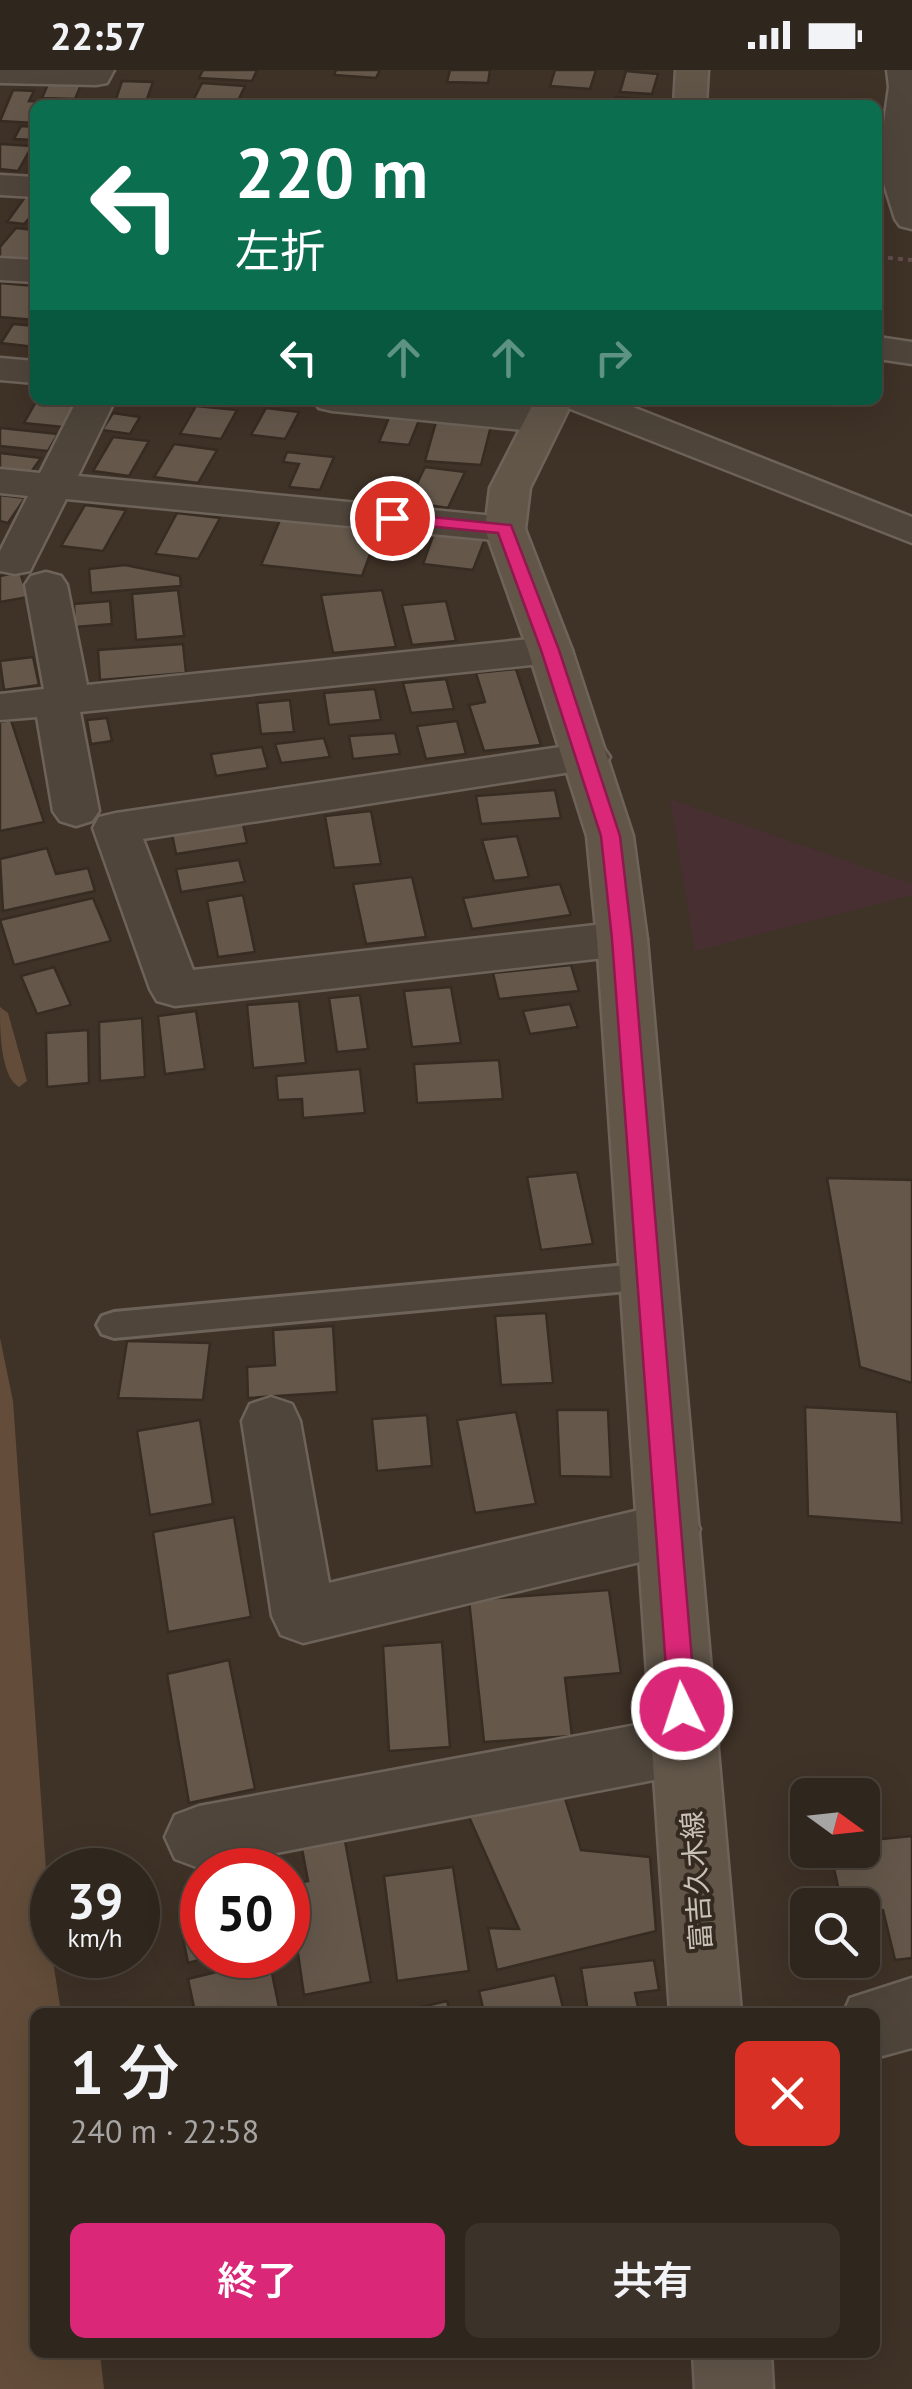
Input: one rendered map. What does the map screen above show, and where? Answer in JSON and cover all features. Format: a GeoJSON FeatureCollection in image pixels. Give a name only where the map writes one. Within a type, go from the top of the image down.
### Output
{"type":"FeatureCollection","features":[{"type":"Feature","properties":{"kind":"main road"},"geometry":{"type":"LineString","coordinates":[[690,100],[692,70]]}},
{"type":"Feature","properties":{"kind":"main road"},"geometry":{"type":"LineString","coordinates":[[505,529],[510,488],[559,407]]}},
{"type":"Feature","properties":{"kind":"main road","name":"富吉久木線"},"geometry":{"type":"LineString","coordinates":[[505,529],[550,650],[610,836],[622,939],[706,2008]]}},
{"type":"Feature","properties":{"kind":"main road"},"geometry":{"type":"LineString","coordinates":[[732,2358],[734,2389]]}},
{"type":"Feature","properties":{"kind":"street"},"geometry":{"type":"LineString","coordinates":[[903,70],[905,146],[895,166],[912,219]]}},
{"type":"Feature","properties":{"kind":"street"},"geometry":{"type":"LineString","coordinates":[[0,74],[94,84]]}},
{"type":"Feature","properties":{"kind":"street"},"geometry":{"type":"LineString","coordinates":[[0,184],[30,187]]}},
{"type":"Feature","properties":{"kind":"street"},"geometry":{"type":"LineString","coordinates":[[0,268],[30,271]]}},
{"type":"Feature","properties":{"kind":"street"},"geometry":{"type":"LineString","coordinates":[[882,349],[912,353]]}},
{"type":"Feature","properties":{"kind":"street"},"geometry":{"type":"LineString","coordinates":[[0,369],[30,372]]}},
{"type":"Feature","properties":{"kind":"street"},"geometry":{"type":"LineString","coordinates":[[76,811],[62,701],[31,573],[52,485],[93,405]]}},
{"type":"Feature","properties":{"kind":"street"},"geometry":{"type":"LineString","coordinates":[[494,405],[559,407],[912,531]]}},
{"type":"Feature","properties":{"kind":"street"},"geometry":{"type":"LineString","coordinates":[[0,481],[505,529]]}},
{"type":"Feature","properties":{"kind":"street"},"geometry":{"type":"LineString","coordinates":[[0,708],[550,650]]}},
{"type":"Feature","properties":{"kind":"street"},"geometry":{"type":"LineString","coordinates":[[586,757],[116,828],[175,989],[622,939]]}},
{"type":"Feature","properties":{"kind":"street"},"geometry":{"type":"LineString","coordinates":[[271,1421],[303,1616],[669,1529]]}},
{"type":"Feature","properties":{"kind":"street"},"geometry":{"type":"LineString","coordinates":[[199,1837],[685,1745]]}},
{"type":"Feature","properties":{"kind":"street"},"geometry":{"type":"LineString","coordinates":[[880,2022],[912,2013]]}},
{"type":"Feature","properties":{"kind":"lane"},"geometry":{"type":"LineString","coordinates":[[114,1325],[649,1276]]}},
{"type":"Feature","properties":{"kind":"shaded area"},"geometry":{"type":"Polygon","coordinates":[[[670,799],[912,884],[912,895],[695,951],[670,799]]]}},
{"type":"Feature","properties":{"kind":"shaded area"},"geometry":{"type":"Polygon","coordinates":[[[0,1338],[13,1401],[44,1848],[30,1848],[30,1978],[56,1978],[60,2008],[30,2008],[30,2358],[101,2358],[104,2389],[0,2389],[0,1338]]]}},
{"type":"Feature","properties":{"kind":"building"},"geometry":{"type":"Polygon","coordinates":[[[203,70],[257,70],[252,81],[199,78],[203,70]]]}},
{"type":"Feature","properties":{"kind":"building"},"geometry":{"type":"Polygon","coordinates":[[[336,70],[380,70],[376,78],[334,75],[336,70]]]}},
{"type":"Feature","properties":{"kind":"building"},"geometry":{"type":"Polygon","coordinates":[[[450,70],[490,70],[488,83],[447,82],[450,70]]]}},
{"type":"Feature","properties":{"kind":"building"},"geometry":{"type":"Polygon","coordinates":[[[555,70],[596,70],[590,89],[550,86],[555,70]]]}},
{"type":"Feature","properties":{"kind":"building"},"geometry":{"type":"Polygon","coordinates":[[[626,71],[658,74],[652,94],[620,92],[626,71]]]}},
{"type":"Feature","properties":{"kind":"building"},"geometry":{"type":"Polygon","coordinates":[[[122,81],[153,82],[147,100],[116,100],[122,81]]]}},
{"type":"Feature","properties":{"kind":"building"},"geometry":{"type":"Polygon","coordinates":[[[202,83],[245,86],[238,100],[194,100],[202,83]]]}},
{"type":"Feature","properties":{"kind":"building"},"geometry":{"type":"Polygon","coordinates":[[[48,84],[81,85],[75,99],[42,98],[48,84]]]}},
{"type":"Feature","properties":{"kind":"building"},"geometry":{"type":"Polygon","coordinates":[[[13,90],[34,91],[29,101],[30,123],[0,121],[13,90]]]}},
{"type":"Feature","properties":{"kind":"building"},"geometry":{"type":"Polygon","coordinates":[[[21,126],[30,127],[30,140],[14,139],[21,126]]]}},
{"type":"Feature","properties":{"kind":"building"},"geometry":{"type":"Polygon","coordinates":[[[0,144],[30,146],[18,171],[0,169],[0,144]]]}},
{"type":"Feature","properties":{"kind":"building"},"geometry":{"type":"Polygon","coordinates":[[[30,193],[30,217],[24,224],[7,222],[30,193]]]}},
{"type":"Feature","properties":{"kind":"building"},"geometry":{"type":"Polygon","coordinates":[[[16,228],[30,229],[27,260],[0,257],[0,247],[16,228]]]}},
{"type":"Feature","properties":{"kind":"building"},"geometry":{"type":"Polygon","coordinates":[[[0,283],[30,286],[30,320],[0,317],[0,283]]]}},
{"type":"Feature","properties":{"kind":"building"},"geometry":{"type":"Polygon","coordinates":[[[13,324],[30,326],[30,346],[1,343],[13,324]]]}},
{"type":"Feature","properties":{"kind":"building"},"geometry":{"type":"Polygon","coordinates":[[[34,405],[75,405],[63,427],[24,423],[34,405]]]}},
{"type":"Feature","properties":{"kind":"building"},"geometry":{"type":"Polygon","coordinates":[[[196,406],[237,410],[221,439],[180,434],[196,406]]]}},
{"type":"Feature","properties":{"kind":"building"},"geometry":{"type":"Polygon","coordinates":[[[266,408],[299,412],[285,439],[251,435],[266,408]]]}},
{"type":"Feature","properties":{"kind":"building"},"geometry":{"type":"Polygon","coordinates":[[[113,413],[140,417],[130,434],[102,430],[113,413]]]}},
{"type":"Feature","properties":{"kind":"building"},"geometry":{"type":"Polygon","coordinates":[[[390,415],[420,418],[409,445],[379,442],[390,415]]]}},
{"type":"Feature","properties":{"kind":"building"},"geometry":{"type":"Polygon","coordinates":[[[436,422],[491,426],[481,465],[425,461],[436,422]]]}},
{"type":"Feature","properties":{"kind":"building"},"geometry":{"type":"Polygon","coordinates":[[[0,429],[58,434],[48,451],[0,446],[0,429]]]}},
{"type":"Feature","properties":{"kind":"building"},"geometry":{"type":"Polygon","coordinates":[[[113,437],[149,441],[129,476],[93,471],[113,437]]]}},
{"type":"Feature","properties":{"kind":"building"},"geometry":{"type":"Polygon","coordinates":[[[174,444],[217,450],[198,483],[154,477],[174,444]]]}},
{"type":"Feature","properties":{"kind":"building"},"geometry":{"type":"Polygon","coordinates":[[[287,452],[334,457],[320,490],[289,487],[299,464],[283,462],[287,452]]]}},
{"type":"Feature","properties":{"kind":"building"},"geometry":{"type":"Polygon","coordinates":[[[0,453],[41,458],[31,472],[0,468],[0,453]]]}},
{"type":"Feature","properties":{"kind":"building"},"geometry":{"type":"Polygon","coordinates":[[[425,467],[465,472],[448,508],[408,502],[425,467]]]}},
{"type":"Feature","properties":{"kind":"building"},"geometry":{"type":"Polygon","coordinates":[[[0,495],[25,498],[8,523],[0,521],[0,495]]]}},
{"type":"Feature","properties":{"kind":"building"},"geometry":{"type":"Polygon","coordinates":[[[85,505],[126,510],[103,551],[61,546],[85,505]]]}},
{"type":"Feature","properties":{"kind":"building"},"geometry":{"type":"Polygon","coordinates":[[[177,513],[220,518],[198,559],[155,554],[177,513]]]}},
{"type":"Feature","properties":{"kind":"building"},"geometry":{"type":"Polygon","coordinates":[[[280,520],[379,530],[362,576],[261,565],[280,520]]]}},
{"type":"Feature","properties":{"kind":"building"},"geometry":{"type":"Polygon","coordinates":[[[434,533],[485,539],[473,570],[423,564],[434,533]]]}},
{"type":"Feature","properties":{"kind":"building"},"geometry":{"type":"Polygon","coordinates":[[[125,565],[180,576],[181,586],[91,593],[89,569],[125,565]]]}},
{"type":"Feature","properties":{"kind":"building"},"geometry":{"type":"Polygon","coordinates":[[[20,572],[28,597],[0,602],[0,576],[20,572]]]}},
{"type":"Feature","properties":{"kind":"building"},"geometry":{"type":"Polygon","coordinates":[[[178,590],[184,636],[136,640],[132,594],[178,590]]]}},
{"type":"Feature","properties":{"kind":"building"},"geometry":{"type":"Polygon","coordinates":[[[382,590],[396,647],[333,653],[321,595],[382,590]]]}},
{"type":"Feature","properties":{"kind":"building"},"geometry":{"type":"Polygon","coordinates":[[[110,601],[112,624],[75,627],[74,604],[110,601]]]}},
{"type":"Feature","properties":{"kind":"building"},"geometry":{"type":"Polygon","coordinates":[[[446,601],[456,641],[412,645],[402,605],[446,601]]]}},
{"type":"Feature","properties":{"kind":"building"},"geometry":{"type":"Polygon","coordinates":[[[183,644],[186,673],[100,680],[98,650],[183,644]]]}},
{"type":"Feature","properties":{"kind":"building"},"geometry":{"type":"Polygon","coordinates":[[[33,657],[39,685],[4,690],[0,661],[33,657]]]}},
{"type":"Feature","properties":{"kind":"building"},"geometry":{"type":"Polygon","coordinates":[[[516,669],[541,745],[484,751],[469,705],[485,702],[476,673],[516,669]]]}},
{"type":"Feature","properties":{"kind":"building"},"geometry":{"type":"Polygon","coordinates":[[[446,679],[454,709],[411,713],[403,683],[446,679]]]}},
{"type":"Feature","properties":{"kind":"building"},"geometry":{"type":"Polygon","coordinates":[[[375,689],[381,720],[329,725],[324,693],[375,689]]]}},
{"type":"Feature","properties":{"kind":"building"},"geometry":{"type":"Polygon","coordinates":[[[290,700],[294,732],[261,734],[257,703],[290,700]]]}},
{"type":"Feature","properties":{"kind":"building"},"geometry":{"type":"Polygon","coordinates":[[[107,718],[112,741],[91,744],[87,720],[107,718]]]}},
{"type":"Feature","properties":{"kind":"building"},"geometry":{"type":"Polygon","coordinates":[[[11,720],[44,822],[0,831],[0,722],[11,720]]]}},
{"type":"Feature","properties":{"kind":"building"},"geometry":{"type":"Polygon","coordinates":[[[457,721],[466,754],[426,759],[417,726],[457,721]]]}},
{"type":"Feature","properties":{"kind":"building"},"geometry":{"type":"Polygon","coordinates":[[[395,733],[400,754],[353,759],[349,736],[395,733]]]}},
{"type":"Feature","properties":{"kind":"building"},"geometry":{"type":"Polygon","coordinates":[[[324,738],[330,757],[281,763],[275,744],[324,738]]]}},
{"type":"Feature","properties":{"kind":"building"},"geometry":{"type":"Polygon","coordinates":[[[262,747],[268,768],[216,776],[211,754],[262,747]]]}},
{"type":"Feature","properties":{"kind":"building"},"geometry":{"type":"Polygon","coordinates":[[[555,790],[561,818],[481,824],[476,796],[555,790]]]}},
{"type":"Feature","properties":{"kind":"building"},"geometry":{"type":"Polygon","coordinates":[[[371,811],[381,864],[334,868],[325,816],[371,811]]]}},
{"type":"Feature","properties":{"kind":"building"},"geometry":{"type":"Polygon","coordinates":[[[243,824],[247,843],[176,854],[172,834],[243,824]]]}},
{"type":"Feature","properties":{"kind":"building"},"geometry":{"type":"Polygon","coordinates":[[[517,836],[529,877],[494,881],[482,840],[517,836]]]}},
{"type":"Feature","properties":{"kind":"building"},"geometry":{"type":"Polygon","coordinates":[[[47,848],[56,874],[88,868],[95,891],[3,911],[0,859],[47,848]]]}},
{"type":"Feature","properties":{"kind":"building"},"geometry":{"type":"Polygon","coordinates":[[[239,860],[245,882],[181,892],[176,869],[239,860]]]}},
{"type":"Feature","properties":{"kind":"building"},"geometry":{"type":"Polygon","coordinates":[[[412,877],[426,937],[366,944],[353,884],[412,877]]]}},
{"type":"Feature","properties":{"kind":"building"},"geometry":{"type":"Polygon","coordinates":[[[560,884],[571,915],[472,929],[463,898],[560,884]]]}},
{"type":"Feature","properties":{"kind":"building"},"geometry":{"type":"Polygon","coordinates":[[[243,895],[255,952],[218,957],[207,901],[243,895]]]}},
{"type":"Feature","properties":{"kind":"building"},"geometry":{"type":"Polygon","coordinates":[[[93,898],[111,941],[14,965],[0,920],[93,898]]]}},
{"type":"Feature","properties":{"kind":"building"},"geometry":{"type":"Polygon","coordinates":[[[571,965],[579,991],[499,999],[493,973],[571,965]]]}},
{"type":"Feature","properties":{"kind":"building"},"geometry":{"type":"Polygon","coordinates":[[[54,967],[71,1005],[37,1014],[21,976],[54,967]]]}},
{"type":"Feature","properties":{"kind":"building"},"geometry":{"type":"Polygon","coordinates":[[[451,987],[461,1043],[412,1047],[404,991],[451,987]]]}},
{"type":"Feature","properties":{"kind":"building"},"geometry":{"type":"Polygon","coordinates":[[[360,995],[368,1049],[337,1052],[329,998],[360,995]]]}},
{"type":"Feature","properties":{"kind":"building"},"geometry":{"type":"Polygon","coordinates":[[[299,1001],[306,1063],[253,1068],[247,1005],[299,1001]]]}},
{"type":"Feature","properties":{"kind":"building"},"geometry":{"type":"Polygon","coordinates":[[[570,1004],[578,1027],[530,1034],[523,1011],[570,1004]]]}},
{"type":"Feature","properties":{"kind":"building"},"geometry":{"type":"Polygon","coordinates":[[[196,1011],[205,1069],[165,1074],[158,1016],[196,1011]]]}},
{"type":"Feature","properties":{"kind":"building"},"geometry":{"type":"Polygon","coordinates":[[[142,1018],[145,1077],[100,1081],[99,1022],[142,1018]]]}},
{"type":"Feature","properties":{"kind":"building"},"geometry":{"type":"Polygon","coordinates":[[[88,1030],[89,1083],[47,1087],[46,1033],[88,1030]]]}},
{"type":"Feature","properties":{"kind":"building"},"geometry":{"type":"Polygon","coordinates":[[[499,1060],[503,1099],[417,1103],[414,1064],[499,1060]]]}},
{"type":"Feature","properties":{"kind":"building"},"geometry":{"type":"Polygon","coordinates":[[[360,1069],[365,1113],[303,1118],[302,1099],[278,1100],[276,1076],[360,1069]]]}},
{"type":"Feature","properties":{"kind":"building"},"geometry":{"type":"Polygon","coordinates":[[[577,1172],[593,1244],[541,1250],[527,1177],[577,1172]]]}},
{"type":"Feature","properties":{"kind":"building"},"geometry":{"type":"Polygon","coordinates":[[[827,1178],[912,1180],[912,1383],[860,1367],[827,1178]]]}},
{"type":"Feature","properties":{"kind":"building"},"geometry":{"type":"Polygon","coordinates":[[[546,1313],[553,1383],[501,1385],[495,1316],[546,1313]]]}},
{"type":"Feature","properties":{"kind":"building"},"geometry":{"type":"Polygon","coordinates":[[[333,1326],[337,1392],[248,1398],[247,1367],[275,1365],[273,1330],[333,1326]]]}},
{"type":"Feature","properties":{"kind":"building"},"geometry":{"type":"Polygon","coordinates":[[[127,1341],[210,1343],[203,1400],[118,1398],[127,1341]]]}},
{"type":"Feature","properties":{"kind":"building"},"geometry":{"type":"Polygon","coordinates":[[[805,1407],[897,1412],[902,1523],[808,1516],[805,1407]]]}},
{"type":"Feature","properties":{"kind":"building"},"geometry":{"type":"Polygon","coordinates":[[[557,1410],[608,1410],[611,1477],[560,1476],[557,1410]]]}},
{"type":"Feature","properties":{"kind":"building"},"geometry":{"type":"Polygon","coordinates":[[[516,1412],[536,1504],[475,1513],[457,1420],[516,1412]]]}},
{"type":"Feature","properties":{"kind":"building"},"geometry":{"type":"Polygon","coordinates":[[[427,1415],[432,1466],[377,1471],[372,1419],[427,1415]]]}},
{"type":"Feature","properties":{"kind":"building"},"geometry":{"type":"Polygon","coordinates":[[[200,1420],[213,1504],[150,1515],[137,1431],[200,1420]]]}},
{"type":"Feature","properties":{"kind":"building"},"geometry":{"type":"Polygon","coordinates":[[[234,1517],[251,1617],[168,1632],[153,1532],[234,1517]]]}},
{"type":"Feature","properties":{"kind":"building"},"geometry":{"type":"Polygon","coordinates":[[[609,1590],[621,1673],[565,1678],[572,1736],[484,1742],[469,1600],[609,1590]]]}},
{"type":"Feature","properties":{"kind":"building"},"geometry":{"type":"Polygon","coordinates":[[[442,1642],[450,1747],[389,1751],[383,1646],[442,1642]]]}},
{"type":"Feature","properties":{"kind":"building"},"geometry":{"type":"Polygon","coordinates":[[[229,1660],[255,1789],[189,1803],[167,1674],[229,1660]]]}},
{"type":"Feature","properties":{"kind":"building"},"geometry":{"type":"Polygon","coordinates":[[[564,1795],[581,1850],[650,1857],[656,1931],[497,1970],[488,1928],[519,1929],[469,1817],[564,1795]]]}},
{"type":"Feature","properties":{"kind":"building"},"geometry":{"type":"Polygon","coordinates":[[[912,1836],[912,1958],[895,1960],[880,1910],[880,1888],[838,1888],[834,1868],[880,1868],[880,1839],[912,1836]]]}},
{"type":"Feature","properties":{"kind":"building"},"geometry":{"type":"Polygon","coordinates":[[[345,1841],[371,1982],[304,1995],[302,1978],[310,1978],[307,1848],[345,1841]]]}},
{"type":"Feature","properties":{"kind":"building"},"geometry":{"type":"Polygon","coordinates":[[[453,1867],[469,1971],[397,1981],[384,1876],[453,1867]]]}},
{"type":"Feature","properties":{"kind":"building"},"geometry":{"type":"Polygon","coordinates":[[[654,1960],[659,1990],[635,1993],[638,2008],[587,2008],[581,1968],[654,1960]]]}},
{"type":"Feature","properties":{"kind":"building"},"geometry":{"type":"Polygon","coordinates":[[[555,1975],[563,2008],[483,2008],[479,1991],[555,1975]]]}},
{"type":"Feature","properties":{"kind":"building"},"geometry":{"type":"Polygon","coordinates":[[[192,1978],[273,1978],[279,2008],[194,2008],[188,1979],[192,1978]]]}},
{"type":"Feature","properties":{"kind":"building"},"geometry":{"type":"Polygon","coordinates":[[[447,2001],[449,2008],[416,2008],[447,2001]]]}},
{"type":"Feature","properties":{"kind":"waterway"},"geometry":{"type":"LineString","coordinates":[[0,1013],[19,1081]]}},
{"type":"Feature","properties":{"kind":"route"},"geometry":{"type":"LineString","coordinates":[[392,518],[505,529],[550,650],[610,836],[622,939],[682,1709]]}}]}
